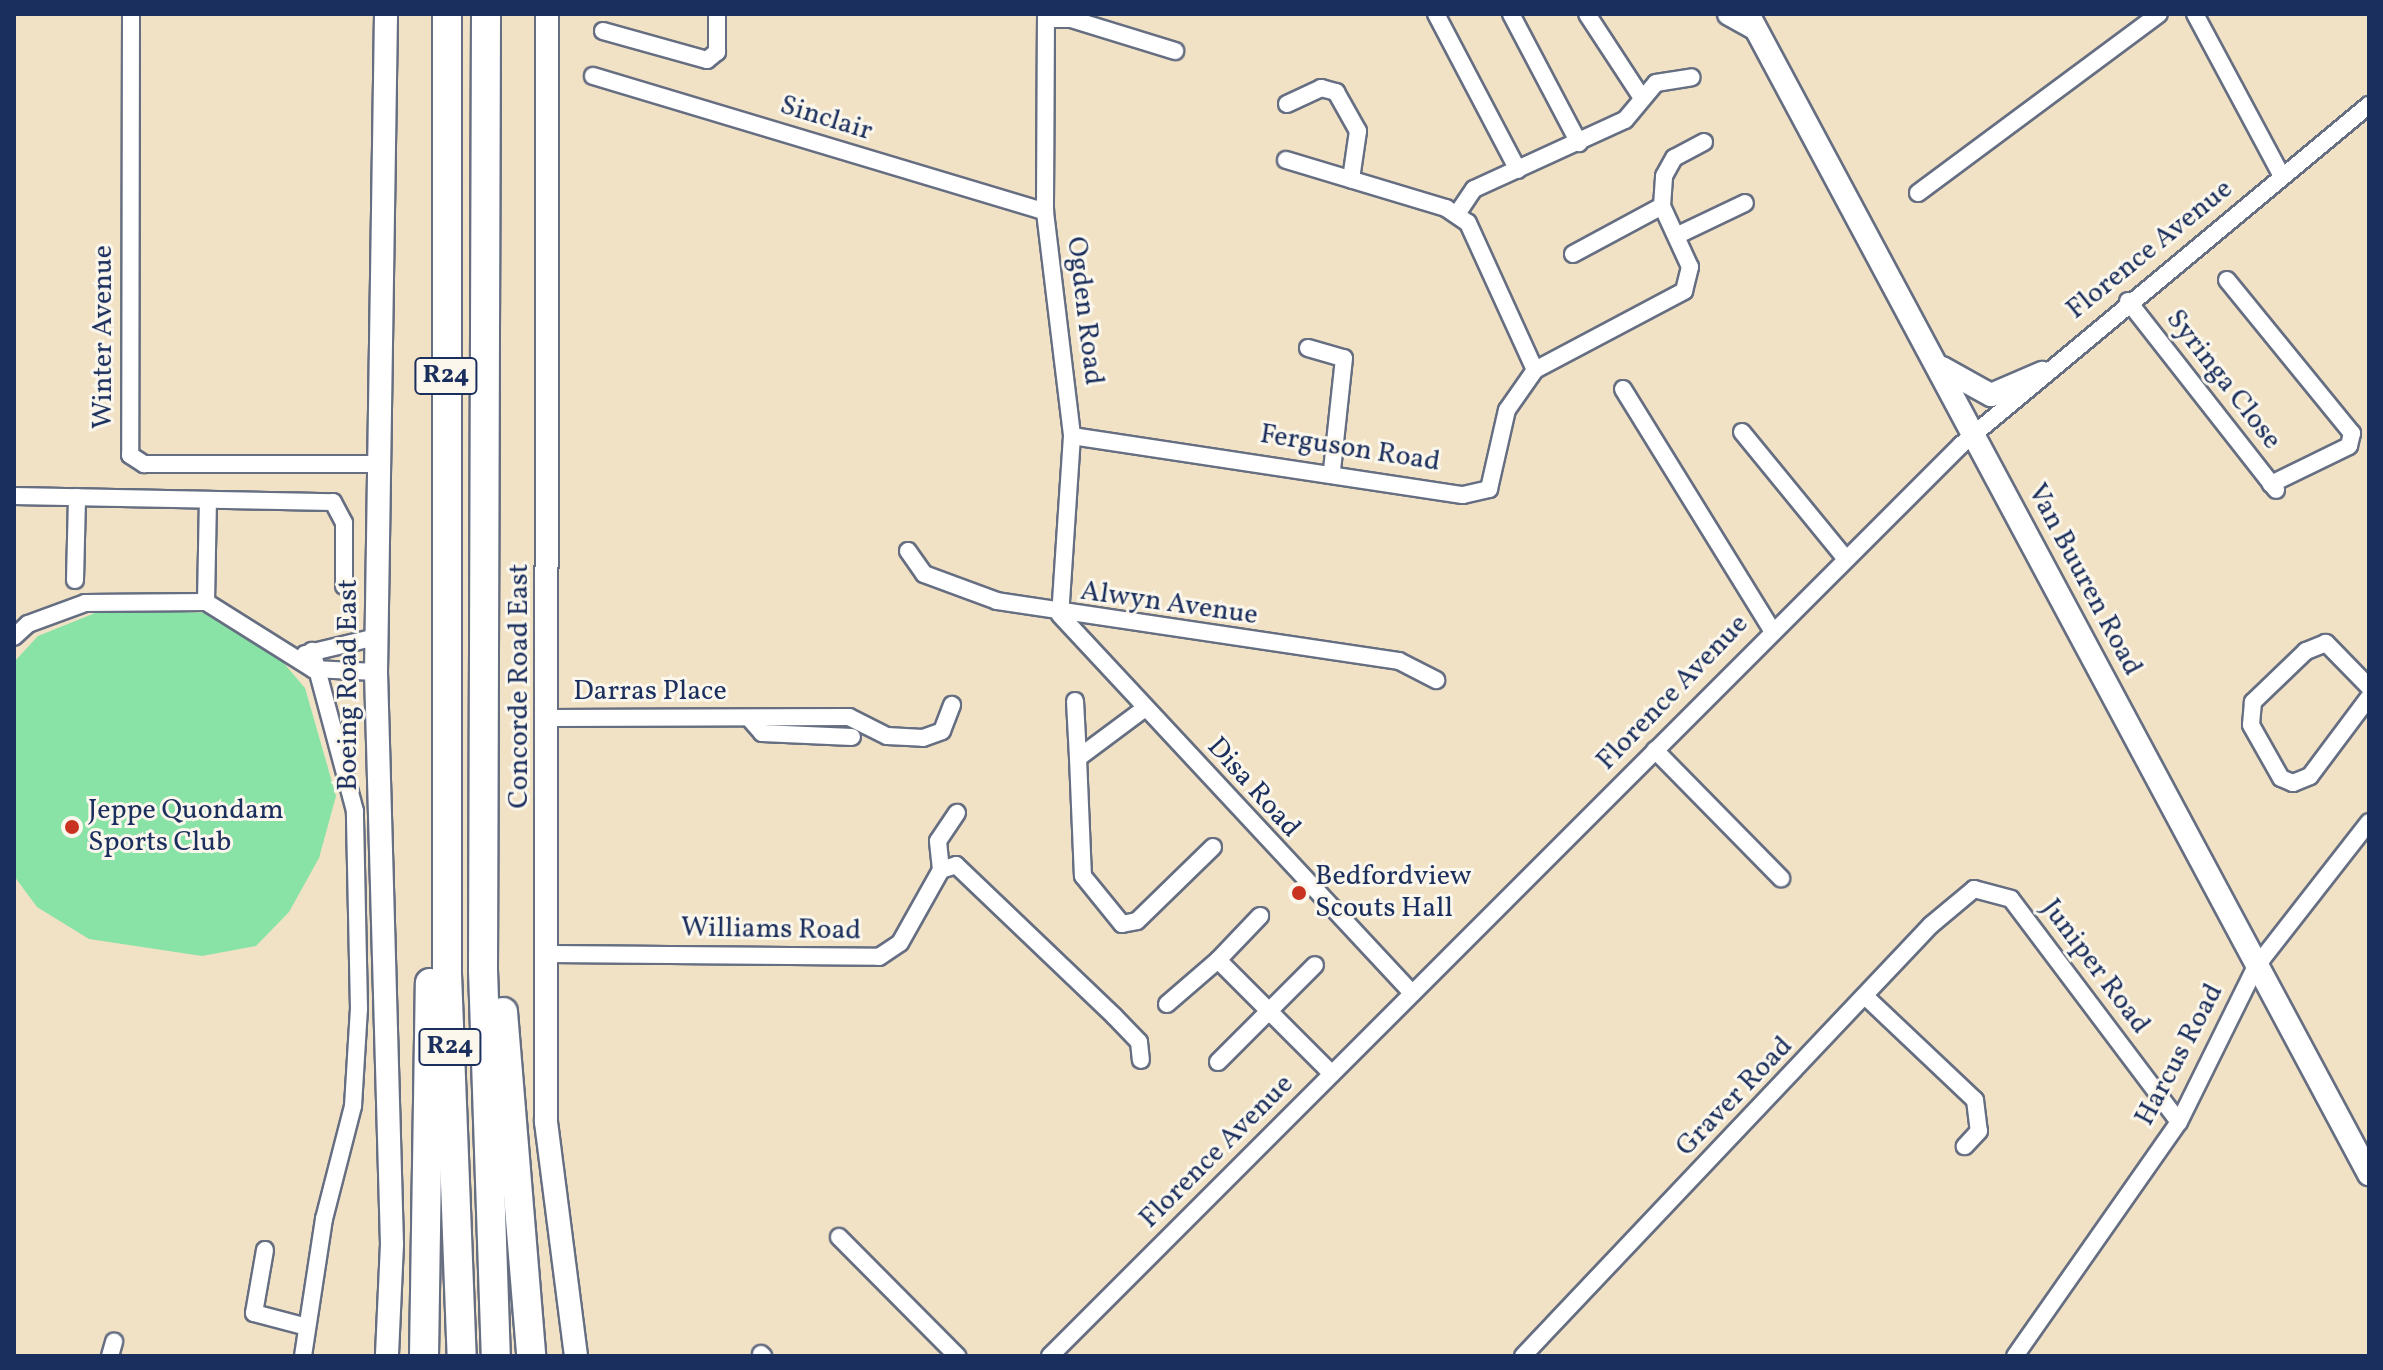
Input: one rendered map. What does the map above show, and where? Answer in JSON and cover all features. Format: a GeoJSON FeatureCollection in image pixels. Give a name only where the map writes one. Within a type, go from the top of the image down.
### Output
{"type":"FeatureCollection","features":[{"type":"Feature","properties":{"kind":"highway","name":"R24"},"geometry":{"type":"LineString","coordinates":[[447,14],[445,739],[462,1356]]}},
{"type":"Feature","properties":{"kind":"highway","name":"R24"},"geometry":{"type":"LineString","coordinates":[[486,14],[483,986],[496,1356]]}},
{"type":"Feature","properties":{"kind":"highway"},"geometry":{"type":"LineString","coordinates":[[486,651],[512,1197],[531,1356]]}},
{"type":"Feature","properties":{"kind":"highway"},"geometry":{"type":"LineString","coordinates":[[424,1356],[430,977],[445,739]]}},
{"type":"Feature","properties":{"kind":"main road","name":"Boeing Road East"},"geometry":{"type":"LineString","coordinates":[[386,14],[376,672],[392,1244],[387,1356]]}},
{"type":"Feature","properties":{"kind":"main road","name":"Concorde Road East"},"geometry":{"type":"LineString","coordinates":[[547,14],[550,718],[547,1137],[576,1356]]}},
{"type":"Feature","properties":{"kind":"main road"},"geometry":{"type":"LineString","coordinates":[[1729,14],[1751,21]]}},
{"type":"Feature","properties":{"kind":"main road","name":"Van Buuren Road"},"geometry":{"type":"LineString","coordinates":[[1751,21],[2255,968],[2369,1174]]}},
{"type":"Feature","properties":{"kind":"main road"},"geometry":{"type":"LineString","coordinates":[[1934,363],[1991,395],[2042,373]]}},
{"type":"Feature","properties":{"kind":"street","name":"Winter Avenue"},"geometry":{"type":"LineString","coordinates":[[131,14],[130,455],[144,464],[380,464]]}},
{"type":"Feature","properties":{"kind":"street"},"geometry":{"type":"LineString","coordinates":[[603,31],[707,60],[717,52],[717,14]]}},
{"type":"Feature","properties":{"kind":"street"},"geometry":{"type":"LineString","coordinates":[[1436,14],[1518,170]]}},
{"type":"Feature","properties":{"kind":"street"},"geometry":{"type":"LineString","coordinates":[[1511,14],[1579,143]]}},
{"type":"Feature","properties":{"kind":"street"},"geometry":{"type":"LineString","coordinates":[[1587,14],[1640,95]]}},
{"type":"Feature","properties":{"kind":"street"},"geometry":{"type":"LineString","coordinates":[[1918,193],[2159,14]]}},
{"type":"Feature","properties":{"kind":"street"},"geometry":{"type":"LineString","coordinates":[[2195,14],[2282,176]]}},
{"type":"Feature","properties":{"kind":"street"},"geometry":{"type":"LineString","coordinates":[[1046,16],[1175,51]]}},
{"type":"Feature","properties":{"kind":"street","name":"Ogden Road"},"geometry":{"type":"LineString","coordinates":[[1046,16],[1045,212],[1072,436],[1060,615]]}},
{"type":"Feature","properties":{"kind":"street","name":"Sinclair"},"geometry":{"type":"LineString","coordinates":[[593,76],[1045,212]]}},
{"type":"Feature","properties":{"kind":"street"},"geometry":{"type":"LineString","coordinates":[[1457,214],[1474,189],[1625,120],[1640,95],[1656,83],[1692,77]]}},
{"type":"Feature","properties":{"kind":"street"},"geometry":{"type":"LineString","coordinates":[[1287,104],[1321,88],[1336,92],[1358,131],[1351,179]]}},
{"type":"Feature","properties":{"kind":"street","name":"Florence Avenue"},"geometry":{"type":"LineString","coordinates":[[1050,1356],[1772,630],[1973,435],[2128,301],[2369,105]]}},
{"type":"Feature","properties":{"kind":"street"},"geometry":{"type":"LineString","coordinates":[[1704,142],[1667,164],[1662,206],[1678,235],[1745,203]]}},
{"type":"Feature","properties":{"kind":"street"},"geometry":{"type":"LineString","coordinates":[[1286,160],[1457,214],[1474,234],[1535,370]]}},
{"type":"Feature","properties":{"kind":"street"},"geometry":{"type":"LineString","coordinates":[[1573,254],[1662,206]]}},
{"type":"Feature","properties":{"kind":"street","name":"Ferguson Road"},"geometry":{"type":"LineString","coordinates":[[1072,436],[1483,492],[1499,466],[1507,410],[1535,370],[1673,302],[1690,280],[1688,260],[1678,235]]}},
{"type":"Feature","properties":{"kind":"street","name":"Syringa Close"},"geometry":{"type":"LineString","coordinates":[[2128,301],[2274,487],[2349,446],[2352,433],[2227,280]]}},
{"type":"Feature","properties":{"kind":"street"},"geometry":{"type":"LineString","coordinates":[[1308,348],[1344,358],[1332,470]]}},
{"type":"Feature","properties":{"kind":"street"},"geometry":{"type":"LineString","coordinates":[[1623,389],[1772,630]]}},
{"type":"Feature","properties":{"kind":"street"},"geometry":{"type":"LineString","coordinates":[[1742,432],[1845,558]]}},
{"type":"Feature","properties":{"kind":"street"},"geometry":{"type":"LineString","coordinates":[[14,496],[333,502],[344,523],[344,586]]}},
{"type":"Feature","properties":{"kind":"street"},"geometry":{"type":"LineString","coordinates":[[75,580],[77,497]]}},
{"type":"Feature","properties":{"kind":"street"},"geometry":{"type":"LineString","coordinates":[[206,602],[208,500]]}},
{"type":"Feature","properties":{"kind":"street","name":"Alwyn Avenue"},"geometry":{"type":"LineString","coordinates":[[908,551],[924,574],[1060,615],[1399,661],[1436,680]]}},
{"type":"Feature","properties":{"kind":"street"},"geometry":{"type":"LineString","coordinates":[[14,637],[28,624],[85,603],[206,602],[313,669],[376,672]]}},
{"type":"Feature","properties":{"kind":"street","name":"Disa Road"},"geometry":{"type":"LineString","coordinates":[[1060,615],[1412,993]]}},
{"type":"Feature","properties":{"kind":"street"},"geometry":{"type":"LineString","coordinates":[[296,659],[312,651],[376,637]]}},
{"type":"Feature","properties":{"kind":"street"},"geometry":{"type":"LineString","coordinates":[[2367,704],[2310,776],[2293,783],[2281,778],[2249,714],[2306,651],[2326,643],[2369,687]]}},
{"type":"Feature","properties":{"kind":"street"},"geometry":{"type":"LineString","coordinates":[[303,1356],[324,1219],[353,1106],[359,1009],[355,811],[313,669],[312,651]]}},
{"type":"Feature","properties":{"kind":"street"},"geometry":{"type":"LineString","coordinates":[[1075,701],[1083,876],[1122,924],[1137,921],[1213,847]]}},
{"type":"Feature","properties":{"kind":"street","name":"Darras Place"},"geometry":{"type":"LineString","coordinates":[[550,718],[849,717],[887,736],[923,738],[942,731],[952,705]]}},
{"type":"Feature","properties":{"kind":"street"},"geometry":{"type":"LineString","coordinates":[[1078,758],[1145,708]]}},
{"type":"Feature","properties":{"kind":"street"},"geometry":{"type":"LineString","coordinates":[[749,718],[762,733],[852,737]]}},
{"type":"Feature","properties":{"kind":"street"},"geometry":{"type":"LineString","coordinates":[[1655,750],[1781,878]]}},
{"type":"Feature","properties":{"kind":"street"},"geometry":{"type":"LineString","coordinates":[[957,813],[938,841],[941,870],[967,869],[1139,1042],[1141,1060]]}},
{"type":"Feature","properties":{"kind":"street","name":"Harcus Road"},"geometry":{"type":"LineString","coordinates":[[2015,1356],[2179,1122],[2255,968],[2369,822]]}},
{"type":"Feature","properties":{"kind":"street","name":"Williams Road"},"geometry":{"type":"LineString","coordinates":[[550,954],[879,957],[900,943],[941,870]]}},
{"type":"Feature","properties":{"kind":"street","name":"Graver Road"},"geometry":{"type":"LineString","coordinates":[[1523,1356],[1968,891],[1992,889]]}},
{"type":"Feature","properties":{"kind":"street","name":"Juniper Road"},"geometry":{"type":"LineString","coordinates":[[1992,889],[2011,899],[2179,1122]]}},
{"type":"Feature","properties":{"kind":"street"},"geometry":{"type":"LineString","coordinates":[[1167,1004],[1218,960],[1260,916]]}},
{"type":"Feature","properties":{"kind":"street"},"geometry":{"type":"LineString","coordinates":[[1218,960],[1332,1074]]}},
{"type":"Feature","properties":{"kind":"street"},"geometry":{"type":"LineString","coordinates":[[1218,1062],[1315,965]]}},
{"type":"Feature","properties":{"kind":"street"},"geometry":{"type":"LineString","coordinates":[[1866,997],[1975,1100],[1979,1131],[1965,1146]]}},
{"type":"Feature","properties":{"kind":"street"},"geometry":{"type":"LineString","coordinates":[[839,1237],[957,1356]]}},
{"type":"Feature","properties":{"kind":"street"},"geometry":{"type":"LineString","coordinates":[[265,1250],[254,1313],[307,1327]]}},
{"type":"Feature","properties":{"kind":"green space"},"geometry":{"type":"Polygon","coordinates":[[[105,609],[208,613],[276,654],[305,688],[336,796],[319,858],[289,912],[256,946],[202,956],[89,939],[37,907],[14,876],[14,662],[38,636],[105,609]]]}},
{"type":"Feature","properties":{"kind":"place","name":"Jeppe Quondam Sports Club"},"geometry":{"type":"Point","coordinates":[72,827]}},
{"type":"Feature","properties":{"kind":"place","name":"Bedfordview Scouts Hall"},"geometry":{"type":"Point","coordinates":[1299,893]}}]}
